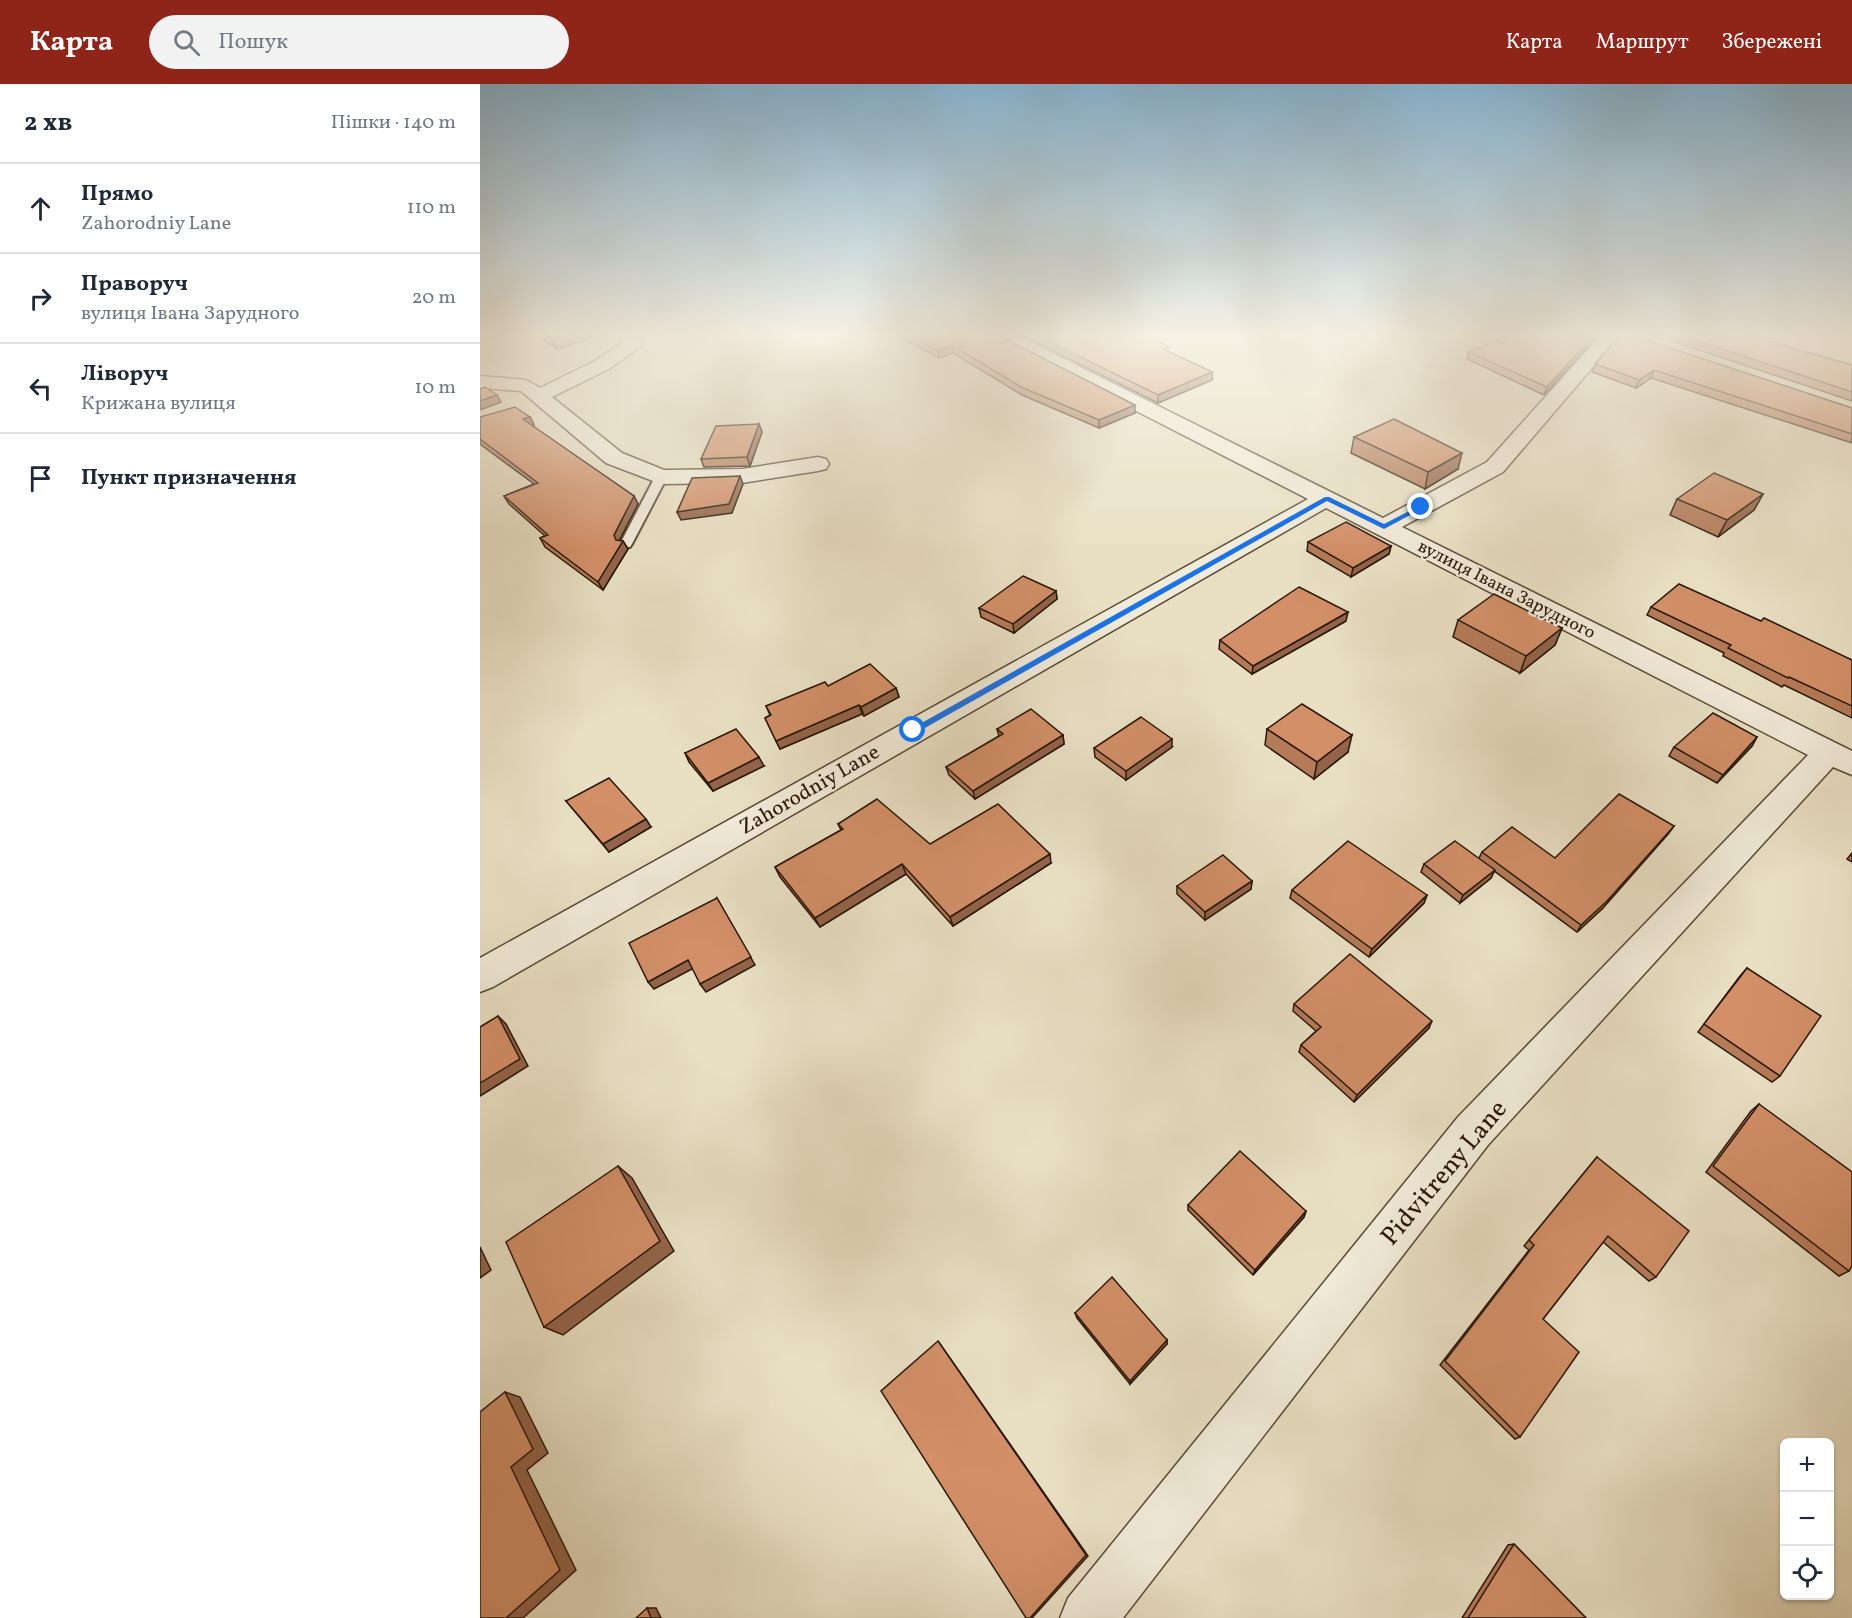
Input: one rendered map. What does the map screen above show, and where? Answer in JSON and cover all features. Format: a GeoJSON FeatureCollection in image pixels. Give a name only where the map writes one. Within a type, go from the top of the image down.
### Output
{"type":"FeatureCollection","features":[{"type":"Feature","properties":{"kind":"street"},"geometry":{"type":"LineString","coordinates":[[542,406],[614,458],[661,477],[742,476],[818,464]]}},
{"type":"Feature","properties":{"kind":"street","name":"вулиця Івана Зарудного"},"geometry":{"type":"LineString","coordinates":[[1143,406],[1840,758]]}},
{"type":"Feature","properties":{"kind":"street"},"geometry":{"type":"LineString","coordinates":[[1384,527],[1495,467],[1549,406]]}},
{"type":"Feature","properties":{"kind":"street","name":"Zahorodniy Lane"},"geometry":{"type":"LineString","coordinates":[[480,976],[1327,498]]}},
{"type":"Feature","properties":{"kind":"street","name":"Pidvitreny Lane"},"geometry":{"type":"LineString","coordinates":[[1088,1618],[1473,1131],[1840,758]]}},
{"type":"Feature","properties":{"kind":"lane"},"geometry":{"type":"LineString","coordinates":[[626,544],[661,477]]}},
{"type":"Feature","properties":{"kind":"building"},"geometry":{"type":"Polygon","coordinates":[[[1065,406],[1134,406],[1099,420],[1065,406]]]}},
{"type":"Feature","properties":{"kind":"building"},"geometry":{"type":"Polygon","coordinates":[[[1764,406],[1845,406],[1852,408],[1852,434],[1764,406]]]}},
{"type":"Feature","properties":{"kind":"building"},"geometry":{"type":"Polygon","coordinates":[[[515,407],[530,417],[523,419],[634,496],[614,535],[616,540],[623,541],[598,582],[540,538],[548,535],[504,496],[538,483],[480,439],[480,417],[515,407]]]}},
{"type":"Feature","properties":{"kind":"building"},"geometry":{"type":"Polygon","coordinates":[[[1394,419],[1462,453],[1428,472],[1354,437],[1394,419]]]}},
{"type":"Feature","properties":{"kind":"building"},"geometry":{"type":"Polygon","coordinates":[[[759,424],[747,457],[701,459],[716,426],[759,424]]]}},
{"type":"Feature","properties":{"kind":"building"},"geometry":{"type":"Polygon","coordinates":[[[1714,473],[1763,494],[1727,520],[1677,499],[1714,473]]]}},
{"type":"Feature","properties":{"kind":"building"},"geometry":{"type":"Polygon","coordinates":[[[740,476],[729,504],[677,512],[692,478],[740,476]]]}},
{"type":"Feature","properties":{"kind":"building"},"geometry":{"type":"Polygon","coordinates":[[[1346,522],[1391,546],[1353,568],[1308,542],[1346,522]]]}},
{"type":"Feature","properties":{"kind":"building"},"geometry":{"type":"Polygon","coordinates":[[[1023,576],[1056,591],[1013,624],[979,608],[1023,576]]]}},
{"type":"Feature","properties":{"kind":"building"},"geometry":{"type":"Polygon","coordinates":[[[1679,584],[1761,621],[1764,618],[1852,660],[1852,706],[1788,678],[1728,648],[1731,645],[1651,607],[1679,584]]]}},
{"type":"Feature","properties":{"kind":"building"},"geometry":{"type":"Polygon","coordinates":[[[1299,587],[1348,612],[1253,666],[1220,640],[1299,587]]]}},
{"type":"Feature","properties":{"kind":"building"},"geometry":{"type":"Polygon","coordinates":[[[1494,594],[1562,628],[1526,656],[1458,620],[1494,594]]]}},
{"type":"Feature","properties":{"kind":"building"},"geometry":{"type":"Polygon","coordinates":[[[870,664],[896,688],[861,707],[859,705],[776,741],[765,718],[771,715],[766,706],[825,682],[828,686],[870,664]]]}},
{"type":"Feature","properties":{"kind":"building"},"geometry":{"type":"Polygon","coordinates":[[[1302,704],[1352,735],[1317,762],[1267,729],[1302,704]]]}},
{"type":"Feature","properties":{"kind":"building"},"geometry":{"type":"Polygon","coordinates":[[[1031,709],[1063,735],[973,791],[946,767],[1003,734],[997,729],[1031,709]]]}},
{"type":"Feature","properties":{"kind":"building"},"geometry":{"type":"Polygon","coordinates":[[[1713,713],[1757,737],[1723,775],[1674,747],[1713,713]]]}},
{"type":"Feature","properties":{"kind":"building"},"geometry":{"type":"Polygon","coordinates":[[[1141,717],[1172,739],[1126,771],[1094,748],[1141,717]]]}},
{"type":"Feature","properties":{"kind":"building"},"geometry":{"type":"Polygon","coordinates":[[[736,729],[759,757],[708,783],[685,753],[736,729]]]}},
{"type":"Feature","properties":{"kind":"building"},"geometry":{"type":"Polygon","coordinates":[[[609,778],[646,819],[603,844],[566,801],[609,778]]]}},
{"type":"Feature","properties":{"kind":"building"},"geometry":{"type":"Polygon","coordinates":[[[1619,794],[1674,826],[1607,901],[1581,925],[1482,852],[1512,827],[1555,858],[1619,794]]]}},
{"type":"Feature","properties":{"kind":"building"},"geometry":{"type":"Polygon","coordinates":[[[877,799],[930,844],[998,804],[1050,854],[950,917],[902,864],[815,918],[775,867],[843,829],[838,824],[877,799]]]}},
{"type":"Feature","properties":{"kind":"building"},"geometry":{"type":"Polygon","coordinates":[[[1348,841],[1427,895],[1372,949],[1292,890],[1348,841]]]}},
{"type":"Feature","properties":{"kind":"building"},"geometry":{"type":"Polygon","coordinates":[[[1455,841],[1495,870],[1463,895],[1424,864],[1455,841]]]}},
{"type":"Feature","properties":{"kind":"building"},"geometry":{"type":"Polygon","coordinates":[[[1223,855],[1252,881],[1205,912],[1177,886],[1223,855]]]}},
{"type":"Feature","properties":{"kind":"building"},"geometry":{"type":"Polygon","coordinates":[[[717,898],[751,957],[700,984],[688,960],[648,982],[629,943],[717,898]]]}},
{"type":"Feature","properties":{"kind":"building"},"geometry":{"type":"Polygon","coordinates":[[[1350,954],[1432,1021],[1357,1095],[1301,1045],[1321,1027],[1294,1004],[1350,954]]]}},
{"type":"Feature","properties":{"kind":"building"},"geometry":{"type":"Polygon","coordinates":[[[1747,968],[1821,1016],[1780,1076],[1704,1024],[1747,968]]]}},
{"type":"Feature","properties":{"kind":"building"},"geometry":{"type":"Polygon","coordinates":[[[498,1016],[520,1059],[480,1083],[480,1027],[498,1016]]]}},
{"type":"Feature","properties":{"kind":"building"},"geometry":{"type":"Polygon","coordinates":[[[1759,1104],[1852,1172],[1852,1266],[1849,1271],[1713,1166],[1759,1104]]]}},
{"type":"Feature","properties":{"kind":"building"},"geometry":{"type":"Polygon","coordinates":[[[1240,1151],[1306,1211],[1255,1270],[1188,1205],[1240,1151]]]}},
{"type":"Feature","properties":{"kind":"building"},"geometry":{"type":"Polygon","coordinates":[[[1597,1157],[1689,1231],[1656,1277],[1608,1236],[1543,1319],[1579,1352],[1520,1437],[1445,1361],[1534,1245],[1529,1240],[1597,1157]]]}},
{"type":"Feature","properties":{"kind":"building"},"geometry":{"type":"Polygon","coordinates":[[[618,1166],[660,1241],[544,1327],[506,1242],[618,1166]]]}},
{"type":"Feature","properties":{"kind":"building"},"geometry":{"type":"Polygon","coordinates":[[[1112,1277],[1167,1340],[1130,1381],[1075,1313],[1112,1277]]]}},
{"type":"Feature","properties":{"kind":"building"},"geometry":{"type":"Polygon","coordinates":[[[938,1341],[1086,1555],[1030,1618],[1026,1618],[881,1391],[938,1341]]]}},
{"type":"Feature","properties":{"kind":"building"},"geometry":{"type":"Polygon","coordinates":[[[505,1392],[533,1449],[511,1467],[560,1570],[506,1618],[480,1618],[480,1412],[505,1392]]]}},
{"type":"Feature","properties":{"kind":"building"},"geometry":{"type":"Polygon","coordinates":[[[1514,1544],[1586,1618],[1468,1618],[1514,1544]]]}},
{"type":"Feature","properties":{"kind":"building"},"geometry":{"type":"Polygon","coordinates":[[[647,1608],[651,1618],[636,1618],[647,1608]]]}},
{"type":"Feature","properties":{"kind":"route"},"geometry":{"type":"LineString","coordinates":[[913,730],[1327,498],[1384,527],[1421,507]]}}]}
